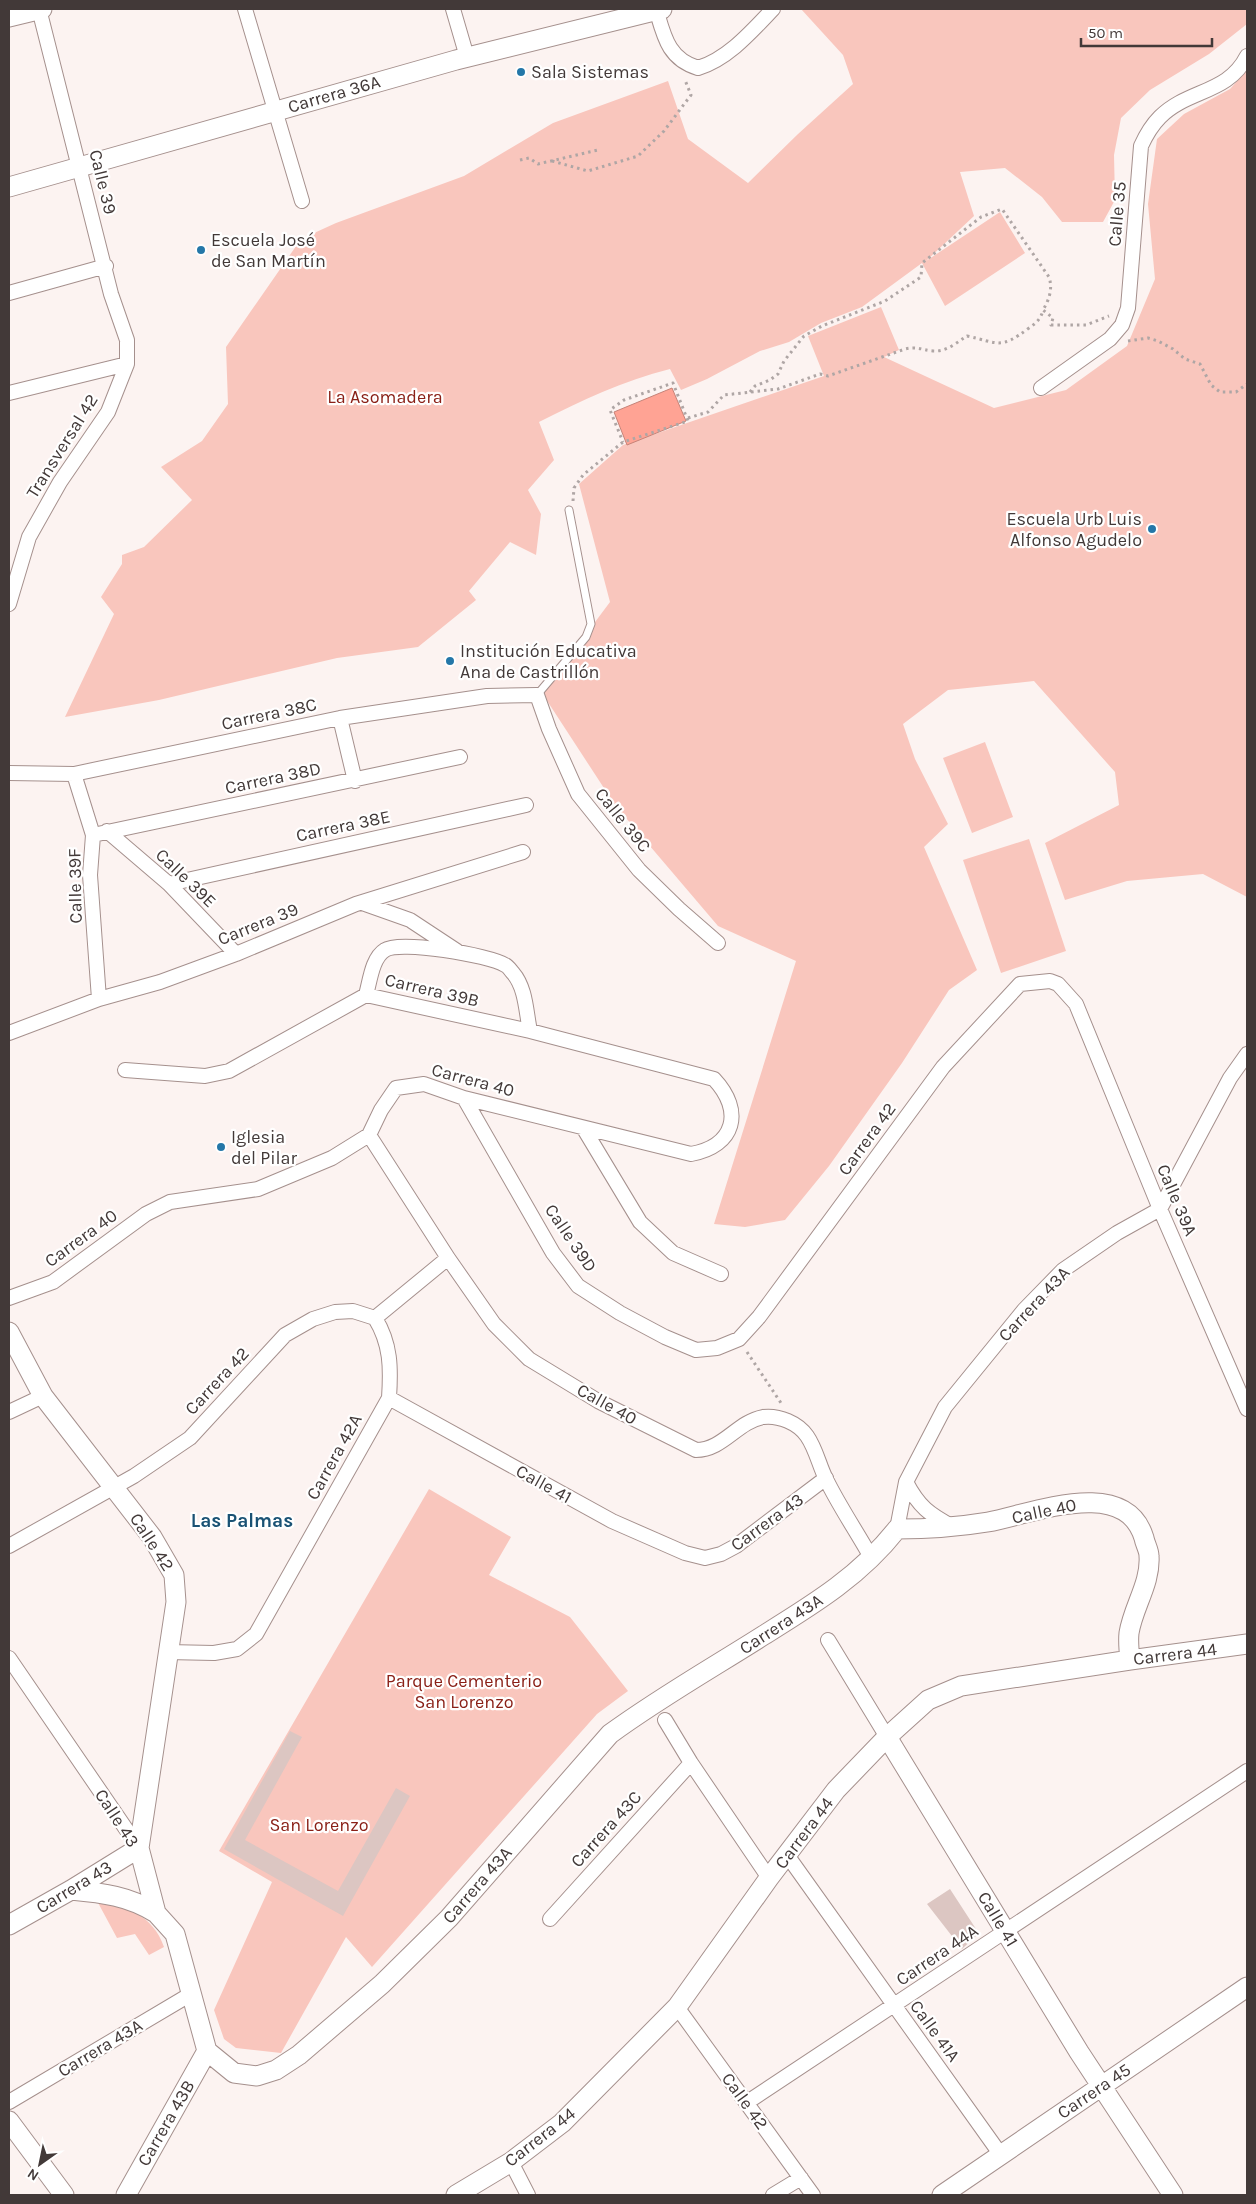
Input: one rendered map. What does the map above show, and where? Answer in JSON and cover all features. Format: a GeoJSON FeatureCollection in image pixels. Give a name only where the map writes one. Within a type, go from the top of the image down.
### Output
{"type":"FeatureCollection","features":[{"type":"Feature","properties":{"kind":"street"},"geometry":{"type":"LineString","coordinates":[[9,18],[40,9]]}},
{"type":"Feature","properties":{"kind":"street","name":"Calle 39"},"geometry":{"type":"LineString","coordinates":[[40,9],[106,266],[111,294],[127,340],[127,364]]}},
{"type":"Feature","properties":{"kind":"street"},"geometry":{"type":"LineString","coordinates":[[246,9],[302,201]]}},
{"type":"Feature","properties":{"kind":"street"},"geometry":{"type":"LineString","coordinates":[[453,9],[467,57]]}},
{"type":"Feature","properties":{"kind":"street"},"geometry":{"type":"LineString","coordinates":[[658,9],[668,44],[680,61],[698,68],[722,57],[773,9]]}},
{"type":"Feature","properties":{"kind":"street","name":"Carrera 36A"},"geometry":{"type":"LineString","coordinates":[[9,187],[467,57],[658,9]]}},
{"type":"Feature","properties":{"kind":"street","name":"Calle 35"},"geometry":{"type":"LineString","coordinates":[[1041,388],[1124,328],[1128,308],[1141,146],[1150,128],[1161,116],[1180,103],[1228,80],[1242,67],[1247,56]]}},
{"type":"Feature","properties":{"kind":"street"},"geometry":{"type":"LineString","coordinates":[[9,293],[106,266]]}},
{"type":"Feature","properties":{"kind":"street"},"geometry":{"type":"LineString","coordinates":[[9,393],[127,364]]}},
{"type":"Feature","properties":{"kind":"street","name":"Transversal 42"},"geometry":{"type":"LineString","coordinates":[[9,604],[29,537],[60,482],[108,412],[127,364]]}},
{"type":"Feature","properties":{"kind":"street","name":"Carrera 38C"},"geometry":{"type":"LineString","coordinates":[[9,773],[74,774],[340,718],[487,696],[538,695]]}},
{"type":"Feature","properties":{"kind":"street","name":"Calle 39C"},"geometry":{"type":"LineString","coordinates":[[538,695],[549,729],[578,794],[640,870],[679,909],[718,943]]}},
{"type":"Feature","properties":{"kind":"street"},"geometry":{"type":"LineString","coordinates":[[340,718],[355,780]]}},
{"type":"Feature","properties":{"kind":"street","name":"Carrera 38D"},"geometry":{"type":"LineString","coordinates":[[92,835],[460,757]]}},
{"type":"Feature","properties":{"kind":"street","name":"Calle 39F"},"geometry":{"type":"LineString","coordinates":[[74,774],[92,835],[90,875],[99,999]]}},
{"type":"Feature","properties":{"kind":"street","name":"Carrera 38E"},"geometry":{"type":"LineString","coordinates":[[169,884],[526,805]]}},
{"type":"Feature","properties":{"kind":"street","name":"Calle 39E"},"geometry":{"type":"LineString","coordinates":[[107,831],[169,884],[236,954]]}},
{"type":"Feature","properties":{"kind":"street","name":"Carrera 39"},"geometry":{"type":"LineString","coordinates":[[9,1032],[99,999],[160,982],[236,954],[362,903],[523,852]]}},
{"type":"Feature","properties":{"kind":"street"},"geometry":{"type":"LineString","coordinates":[[362,903],[410,920],[458,951]]}},
{"type":"Feature","properties":{"kind":"street"},"geometry":{"type":"LineString","coordinates":[[366,995],[377,958],[386,949],[400,946],[458,951],[505,965],[521,986],[530,1031]]}},
{"type":"Feature","properties":{"kind":"street","name":"Carrera 42"},"geometry":{"type":"LineString","coordinates":[[696,1350],[717,1348],[739,1339],[759,1317],[943,1067],[1020,984],[1050,981],[1058,984],[1076,1004]]}},
{"type":"Feature","properties":{"kind":"street","name":"Carrera 39B"},"geometry":{"type":"LineString","coordinates":[[124,1070],[205,1076],[229,1071],[366,995],[530,1031],[714,1079],[726,1092],[732,1108],[731,1125],[722,1140],[708,1151],[691,1154]]}},
{"type":"Feature","properties":{"kind":"street","name":"Calle 39A"},"geometry":{"type":"LineString","coordinates":[[1076,1004],[1160,1209],[1247,1410]]}},
{"type":"Feature","properties":{"kind":"street"},"geometry":{"type":"LineString","coordinates":[[1160,1209],[1230,1078],[1247,1054]]}},
{"type":"Feature","properties":{"kind":"street","name":"Carrera 40"},"geometry":{"type":"LineString","coordinates":[[9,1298],[53,1282],[146,1214],[170,1202],[258,1189],[332,1158],[369,1135],[381,1110],[396,1088],[424,1084],[464,1098],[691,1154]]}},
{"type":"Feature","properties":{"kind":"street","name":"Calle 39D"},"geometry":{"type":"LineString","coordinates":[[464,1098],[553,1253],[578,1286],[627,1317],[665,1337],[696,1350]]}},
{"type":"Feature","properties":{"kind":"street"},"geometry":{"type":"LineString","coordinates":[[584,1129],[640,1222],[673,1253],[721,1274]]}},
{"type":"Feature","properties":{"kind":"street","name":"Calle 40"},"geometry":{"type":"LineString","coordinates":[[369,1135],[448,1258],[494,1324],[529,1359],[598,1401],[696,1450],[708,1450],[742,1426],[763,1417],[780,1418],[795,1424]]}},
{"type":"Feature","properties":{"kind":"street","name":"Carrera 43A"},"geometry":{"type":"LineString","coordinates":[[207,2051],[234,2074],[257,2076],[276,2070],[299,2055],[382,1984],[427,1941],[610,1734],[641,1712],[808,1608],[854,1576],[872,1559],[898,1529],[906,1482],[945,1407],[1024,1310],[1070,1265],[1117,1233],[1160,1209]]}},
{"type":"Feature","properties":{"kind":"street"},"geometry":{"type":"LineString","coordinates":[[375,1318],[448,1258]]}},
{"type":"Feature","properties":{"kind":"street","name":"Carrera 42"},"geometry":{"type":"LineString","coordinates":[[9,1546],[134,1476],[190,1438],[285,1335],[313,1319],[335,1312],[353,1311],[375,1318]]}},
{"type":"Feature","properties":{"kind":"street","name":"Carrera 42A"},"geometry":{"type":"LineString","coordinates":[[167,1652],[214,1653],[237,1649],[256,1634],[389,1398],[391,1359],[385,1334],[375,1318]]}},
{"type":"Feature","properties":{"kind":"street","name":"Calle 42"},"geometry":{"type":"LineString","coordinates":[[9,1332],[43,1396],[152,1537],[174,1575],[176,1602],[139,1848]]}},
{"type":"Feature","properties":{"kind":"street"},"geometry":{"type":"LineString","coordinates":[[9,1412],[43,1396]]}},
{"type":"Feature","properties":{"kind":"street","name":"Calle 41"},"geometry":{"type":"LineString","coordinates":[[389,1398],[612,1520],[685,1553],[705,1558]]}},
{"type":"Feature","properties":{"kind":"street"},"geometry":{"type":"LineString","coordinates":[[795,1424],[807,1436],[826,1478],[872,1559]]}},
{"type":"Feature","properties":{"kind":"street","name":"Carrera 43"},"geometry":{"type":"LineString","coordinates":[[705,1558],[721,1554],[736,1546],[826,1478]]}},
{"type":"Feature","properties":{"kind":"street"},"geometry":{"type":"LineString","coordinates":[[906,1482],[916,1501],[928,1514],[953,1527]]}},
{"type":"Feature","properties":{"kind":"street","name":"Calle 40"},"geometry":{"type":"LineString","coordinates":[[898,1529],[953,1527],[1005,1519],[1078,1502],[1105,1503],[1125,1511],[1141,1528],[1149,1556],[1146,1581],[1129,1632],[1130,1660]]}},
{"type":"Feature","properties":{"kind":"street","name":"Calle 41"},"geometry":{"type":"LineString","coordinates":[[828,1640],[1102,2086],[1173,2195]]}},
{"type":"Feature","properties":{"kind":"street","name":"Carrera 44"},"geometry":{"type":"LineString","coordinates":[[456,2195],[511,2162],[562,2123],[677,2007],[769,1878],[836,1790],[887,1737],[928,1700],[952,1689],[1130,1660],[1247,1644]]}},
{"type":"Feature","properties":{"kind":"street","name":"Calle 43"},"geometry":{"type":"LineString","coordinates":[[9,1658],[139,1848],[156,1914],[174,1934],[207,2051]]}},
{"type":"Feature","properties":{"kind":"street"},"geometry":{"type":"LineString","coordinates":[[665,1720],[691,1763],[769,1878]]}},
{"type":"Feature","properties":{"kind":"street","name":"Carrera 43C"},"geometry":{"type":"LineString","coordinates":[[550,1919],[691,1763]]}},
{"type":"Feature","properties":{"kind":"street","name":"Carrera 44A"},"geometry":{"type":"LineString","coordinates":[[746,2103],[1247,1771]]}},
{"type":"Feature","properties":{"kind":"street","name":"Carrera 43"},"geometry":{"type":"LineString","coordinates":[[9,1925],[72,1890],[139,1848]]}},
{"type":"Feature","properties":{"kind":"street","name":"Calle 41A"},"geometry":{"type":"LineString","coordinates":[[786,1855],[1001,2155]]}},
{"type":"Feature","properties":{"kind":"street"},"geometry":{"type":"LineString","coordinates":[[72,1890],[117,1895],[141,1903],[156,1914]]}},
{"type":"Feature","properties":{"kind":"street","name":"Carrera 45"},"geometry":{"type":"LineString","coordinates":[[942,2195],[1247,1987]]}},
{"type":"Feature","properties":{"kind":"street","name":"Carrera 43A"},"geometry":{"type":"LineString","coordinates":[[9,2102],[191,1994]]}},
{"type":"Feature","properties":{"kind":"street","name":"Calle 42"},"geometry":{"type":"LineString","coordinates":[[677,2007],[813,2195]]}},
{"type":"Feature","properties":{"kind":"street","name":"Carrera 43B"},"geometry":{"type":"LineString","coordinates":[[126,2195],[207,2051]]}},
{"type":"Feature","properties":{"kind":"street"},"geometry":{"type":"LineString","coordinates":[[9,2122],[64,2195]]}},
{"type":"Feature","properties":{"kind":"street"},"geometry":{"type":"LineString","coordinates":[[511,2162],[528,2195]]}},
{"type":"Feature","properties":{"kind":"street"},"geometry":{"type":"LineString","coordinates":[[773,2195],[800,2178]]}},
{"type":"Feature","properties":{"kind":"lane"},"geometry":{"type":"LineString","coordinates":[[538,695],[586,636],[591,624],[571,508]]}},
{"type":"Feature","properties":{"kind":"path"},"geometry":{"type":"LineString","coordinates":[[552,160],[588,171],[638,156],[664,131],[691,95]]}},
{"type":"Feature","properties":{"kind":"path"},"geometry":{"type":"LineString","coordinates":[[520,160],[529,158],[538,164],[598,150]]}},
{"type":"Feature","properties":{"kind":"path"},"geometry":{"type":"LineString","coordinates":[[571,508],[574,488],[583,475],[623,442],[688,421],[688,418],[708,412],[724,396],[778,389],[820,374],[828,376],[905,349],[917,347],[934,351],[943,350],[967,336],[992,343],[1005,344],[1014,340],[1039,320],[1048,301],[1051,283],[1049,277],[1002,209],[981,217],[922,263],[921,276],[885,301],[831,322],[804,336],[784,361],[778,374],[770,380],[755,386],[750,392]]}},
{"type":"Feature","properties":{"kind":"path"},"geometry":{"type":"LineString","coordinates":[[1043,310],[1053,318],[1051,324],[1086,325],[1115,314],[1124,328],[1125,340],[1153,339],[1166,344],[1188,360],[1200,364],[1211,386],[1220,392],[1236,392],[1247,384]]}},
{"type":"Feature","properties":{"kind":"path"},"geometry":{"type":"LineString","coordinates":[[623,442],[610,410],[624,400],[655,388],[673,383],[688,418]]}},
{"type":"Feature","properties":{"kind":"path"},"geometry":{"type":"LineString","coordinates":[[739,1339],[795,1424]]}},
{"type":"Feature","properties":{"kind":"green space","name":"La Asomadera"},"geometry":{"type":"Polygon","coordinates":[[[801,9],[1247,9],[1247,24],[1209,54],[1150,90],[1121,118],[1114,155],[1115,200],[1103,222],[1062,222],[1042,197],[1005,168],[960,172],[974,216],[926,261],[1000,212],[1025,253],[945,306],[922,263],[862,307],[821,323],[789,342],[760,351],[707,379],[681,390],[670,369],[636,379],[603,392],[539,422],[554,460],[528,490],[541,514],[536,555],[510,542],[469,591],[476,600],[418,647],[337,658],[159,700],[65,717],[114,614],[101,597],[122,564],[122,555],[144,547],[192,500],[161,467],[202,441],[228,404],[226,347],[301,239],[336,223],[464,176],[553,123],[668,81],[688,139],[748,183],[853,84],[843,55],[801,9]]]}},
{"type":"Feature","properties":{"kind":"green space"},"geometry":{"type":"Polygon","coordinates":[[[1247,70],[1247,897],[1203,874],[1127,881],[1065,900],[1045,843],[1119,805],[1115,772],[1034,681],[948,690],[903,724],[915,759],[948,824],[924,847],[977,970],[949,990],[902,1063],[829,1166],[785,1220],[745,1227],[714,1224],[796,961],[718,926],[615,805],[542,693],[610,602],[579,484],[623,445],[824,376],[808,336],[881,307],[899,350],[884,357],[994,408],[1066,390],[1127,346],[1155,279],[1148,204],[1157,139],[1184,114],[1230,89],[1247,70]]]}},
{"type":"Feature","properties":{"kind":"green space"},"geometry":{"type":"Polygon","coordinates":[[[985,742],[1013,817],[972,833],[943,758],[985,742]]]}},
{"type":"Feature","properties":{"kind":"green space"},"geometry":{"type":"Polygon","coordinates":[[[1029,839],[1066,951],[1001,973],[963,860],[1029,839]]]}},
{"type":"Feature","properties":{"kind":"green space","name":"Parque Cementerio San Lorenzo"},"geometry":{"type":"Polygon","coordinates":[[[429,1489],[511,1537],[489,1575],[570,1617],[628,1691],[597,1714],[372,1967],[346,1937],[281,2053],[236,2048],[224,2039],[214,2010],[272,1882],[219,1851],[429,1489]]]}},
{"type":"Feature","properties":{"kind":"green space"},"geometry":{"type":"Polygon","coordinates":[[[96,1899],[118,1905],[138,1914],[153,1927],[164,1947],[149,1955],[135,1934],[117,1938],[96,1899]]]}},
{"type":"Feature","properties":{"kind":"shaded area"},"geometry":{"type":"Polygon","coordinates":[[[672,388],[686,421],[627,445],[614,412],[672,388]]]}},
{"type":"Feature","properties":{"kind":"building"},"geometry":{"type":"Polygon","coordinates":[[[290,1731],[302,1737],[245,1840],[338,1891],[396,1788],[410,1796],[343,1916],[224,1849],[290,1731]]]}},
{"type":"Feature","properties":{"kind":"building"},"geometry":{"type":"Polygon","coordinates":[[[950,1889],[976,1929],[977,1935],[962,1949],[927,1904],[950,1889]]]}},
{"type":"Feature","properties":{"kind":"place","name":"Sala Sistemas"},"geometry":{"type":"Point","coordinates":[521,72]}},
{"type":"Feature","properties":{"kind":"place","name":"Escuela José de San Martín"},"geometry":{"type":"Point","coordinates":[201,250]}},
{"type":"Feature","properties":{"kind":"place","name":"Escuela Urb Luis Alfonso Agudelo"},"geometry":{"type":"Point","coordinates":[1152,529]}},
{"type":"Feature","properties":{"kind":"place","name":"Institución Educativa Ana de Castrillón"},"geometry":{"type":"Point","coordinates":[450,661]}},
{"type":"Feature","properties":{"kind":"place","name":"Iglesia del Pilar"},"geometry":{"type":"Point","coordinates":[221,1147]}},
{"type":"Feature","properties":{"kind":"district","name":"Las Palmas"},"geometry":{"type":"Point","coordinates":[242,1521]}},
{"type":"Feature","properties":{"kind":"park label","name":"San Lorenzo"},"geometry":{"type":"Point","coordinates":[319,1825]}}]}
